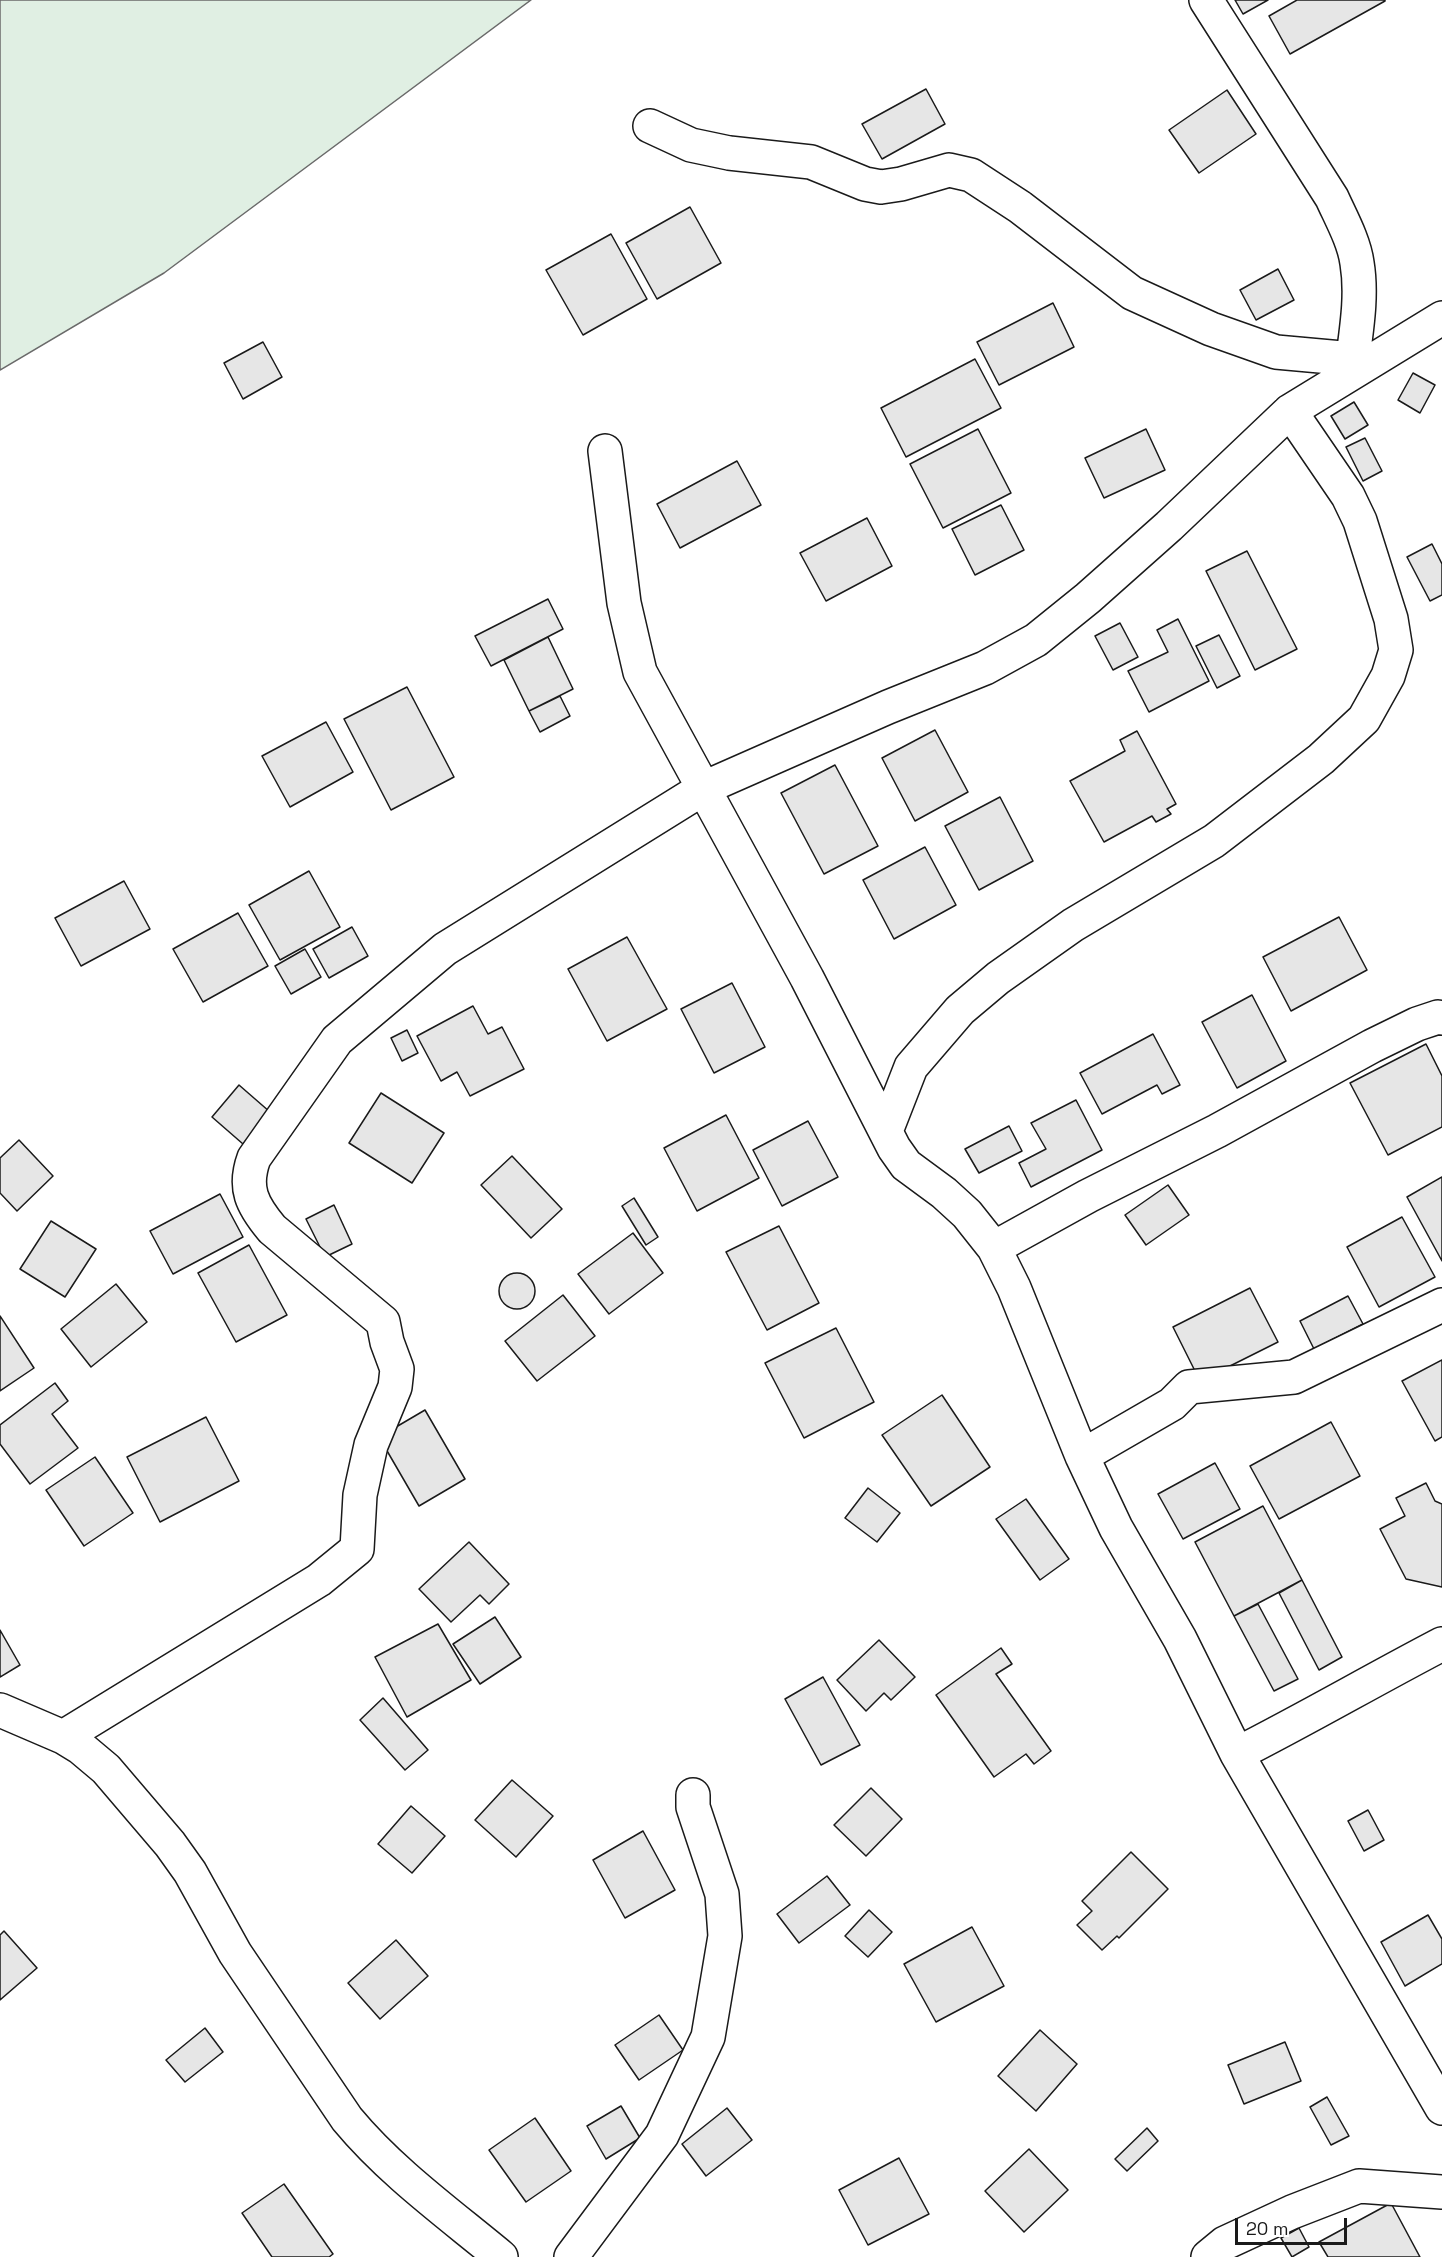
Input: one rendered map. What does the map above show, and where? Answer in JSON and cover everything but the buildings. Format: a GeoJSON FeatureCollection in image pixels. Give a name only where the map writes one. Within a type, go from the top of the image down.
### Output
{"type":"FeatureCollection","features":[{"type":"Feature","properties":{"kind":"street"},"geometry":{"type":"LineString","coordinates":[[1206,0],[1332,198],[1346,229],[1357,261],[1360,299],[1352,366]]}},
{"type":"Feature","properties":{"kind":"street"},"geometry":{"type":"LineString","coordinates":[[650,126],[691,145],[729,153],[811,162],[866,184],[881,187],[901,184],[950,170],[971,175],[1020,207],[1132,293],[1211,329],[1276,352],[1352,366]]}},
{"type":"Feature","properties":{"kind":"street"},"geometry":{"type":"LineString","coordinates":[[63,1737],[319,1580],[357,1549],[360,1495],[371,1444],[395,1387],[397,1369],[387,1342],[383,1322],[272,1229],[259,1213],[251,1199],[249,1171],[254,1158],[337,1040],[445,949],[704,788],[888,707],[985,668],[1036,640],[1088,598],[1169,526],[1290,411],[1352,366],[1442,318]]}},
{"type":"Feature","properties":{"kind":"street"},"geometry":{"type":"LineString","coordinates":[[886,1131],[912,1067],[960,1010],[998,978],[1073,925],[1214,841],[1320,759],[1365,719],[1388,676],[1396,650],[1391,619],[1360,521],[1348,496],[1290,411]]}},
{"type":"Feature","properties":{"kind":"street"},"geometry":{"type":"LineString","coordinates":[[604,451],[624,603],[640,672],[807,978],[894,1148],[906,1165],[968,1214],[994,1248],[1014,1288],[1082,1456],[1116,1528],[1180,1639],[1237,1754],[1442,2108]]}},
{"type":"Feature","properties":{"kind":"street"},"geometry":{"type":"LineString","coordinates":[[994,1248],[1088,1196],[1217,1131],[1372,1046],[1417,1024],[1438,1017],[1442,1018]]}},
{"type":"Feature","properties":{"kind":"street"},"geometry":{"type":"LineString","coordinates":[[1082,1456],[1172,1404],[1189,1387],[1294,1377],[1442,1305]]}},
{"type":"Feature","properties":{"kind":"street"},"geometry":{"type":"LineString","coordinates":[[1237,1754],[1308,1718],[1367,1683],[1442,1644]]}},
{"type":"Feature","properties":{"kind":"street"},"geometry":{"type":"LineString","coordinates":[[0,1710],[63,1737],[81,1748],[106,1769],[170,1844],[190,1872],[235,1953],[347,2119],[367,2143],[501,2257]]}},
{"type":"Feature","properties":{"kind":"street"},"geometry":{"type":"LineString","coordinates":[[571,2257],[662,2135],[708,2037],[725,1936],[722,1894],[693,1807],[693,1795]]}},
{"type":"Feature","properties":{"kind":"street"},"geometry":{"type":"LineString","coordinates":[[1208,2257],[1225,2243],[1273,2220],[1359,2186],[1442,2192]]}},
{"type":"Feature","properties":{"kind":"green space"},"geometry":{"type":"Polygon","coordinates":[[[0,0],[531,0],[164,273],[0,370],[0,0]]]}}]}
